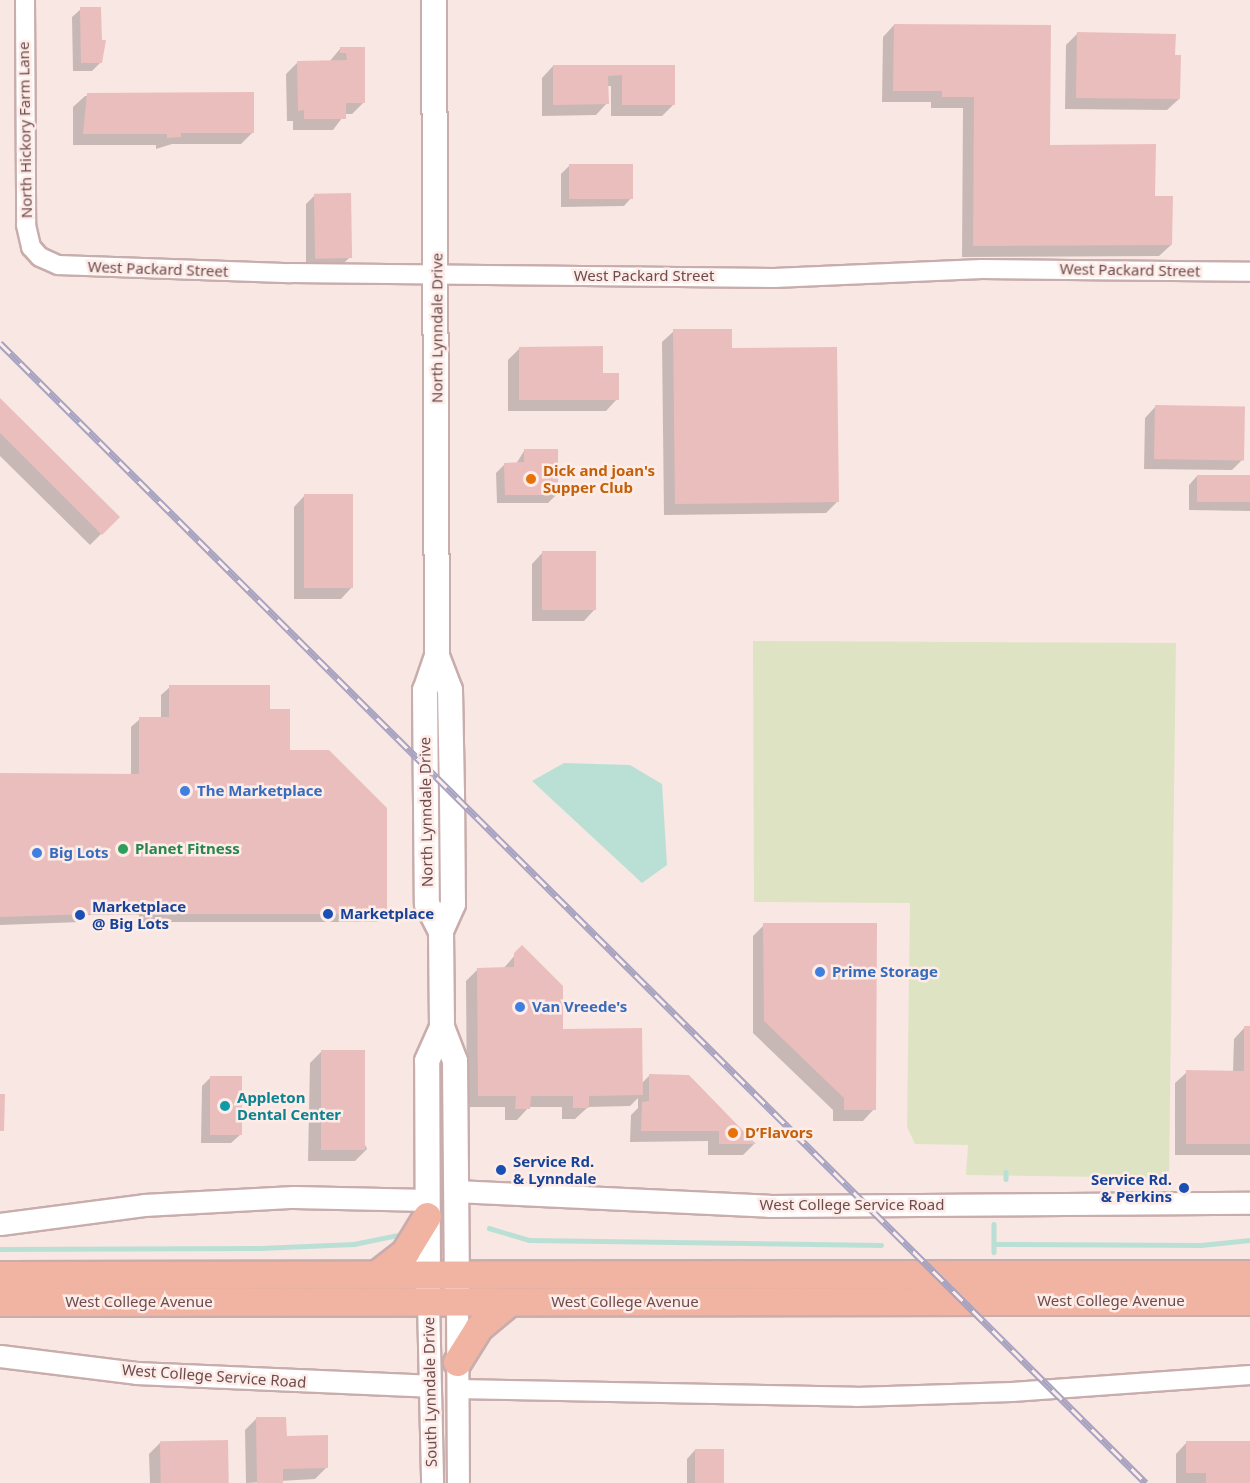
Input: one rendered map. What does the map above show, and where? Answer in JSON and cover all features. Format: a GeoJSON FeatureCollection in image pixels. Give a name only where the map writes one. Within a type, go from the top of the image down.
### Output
{"type":"FeatureCollection","features":[{"type":"Feature","properties":{"kind":"main road","name":"North Lynndale Drive"},"geometry":{"type":"LineString","coordinates":[[434,0],[438,656],[450,690],[453,903],[441,931],[442,1027],[455,1061],[457,1302]]}},
{"type":"Feature","properties":{"kind":"main road","name":"North Lynndale Drive"},"geometry":{"type":"LineString","coordinates":[[428,1288],[427,1061],[442,1027]]}},
{"type":"Feature","properties":{"kind":"main road"},"geometry":{"type":"LineString","coordinates":[[377,1274],[405,1252],[428,1208]]}},
{"type":"Feature","properties":{"kind":"main road","name":"West College Avenue"},"geometry":{"type":"LineString","coordinates":[[0,1275],[377,1274],[428,1288],[457,1302],[1250,1301]]}},
{"type":"Feature","properties":{"kind":"main road","name":"West College Avenue"},"geometry":{"type":"LineString","coordinates":[[0,1302],[428,1288],[456,1275],[1250,1274]]}},
{"type":"Feature","properties":{"kind":"main road"},"geometry":{"type":"LineString","coordinates":[[457,1362],[478,1328],[508,1302]]}},
{"type":"Feature","properties":{"kind":"street","name":"North Hickory Farm Lane"},"geometry":{"type":"LineString","coordinates":[[25,0],[26,225],[32,247],[40,257]]}},
{"type":"Feature","properties":{"kind":"street","name":"West Packard Street"},"geometry":{"type":"LineString","coordinates":[[40,257],[58,265],[82,267],[437,275],[830,278],[982,269],[1250,272]]}},
{"type":"Feature","properties":{"kind":"street","name":"West College Service Road"},"geometry":{"type":"LineString","coordinates":[[455,1191],[758,1206],[1250,1203]]}},
{"type":"Feature","properties":{"kind":"street"},"geometry":{"type":"LineString","coordinates":[[0,1224],[144,1204],[294,1197],[428,1208]]}},
{"type":"Feature","properties":{"kind":"street","name":"South Lynndale Drive"},"geometry":{"type":"LineString","coordinates":[[428,1288],[432,1483]]}},
{"type":"Feature","properties":{"kind":"street","name":"South Lynndale Drive"},"geometry":{"type":"LineString","coordinates":[[457,1302],[458,1483]]}},
{"type":"Feature","properties":{"kind":"street","name":"West College Service Road"},"geometry":{"type":"LineString","coordinates":[[0,1356],[136,1373],[429,1386]]}},
{"type":"Feature","properties":{"kind":"street"},"geometry":{"type":"LineString","coordinates":[[457,1389],[856,1397],[1012,1392],[1250,1375]]}},
{"type":"Feature","properties":{"kind":"green space"},"geometry":{"type":"Polygon","coordinates":[[[753,641],[1176,643],[1169,1178],[966,1175],[968,1145],[915,1144],[907,1127],[910,903],[754,902],[753,641]]]}},
{"type":"Feature","properties":{"kind":"water"},"geometry":{"type":"Polygon","coordinates":[[[564,763],[630,765],[662,784],[667,865],[642,883],[532,781],[564,763]]]}},
{"type":"Feature","properties":{"kind":"building"},"geometry":{"type":"Polygon","coordinates":[[[80,7],[101,7],[102,40],[106,40],[102,63],[81,63],[80,7]]]}},
{"type":"Feature","properties":{"kind":"building"},"geometry":{"type":"Polygon","coordinates":[[[894,24],[1051,25],[1050,145],[1156,144],[1155,196],[1173,196],[1172,245],[973,246],[974,97],[942,97],[942,91],[893,91],[894,24]]]}},
{"type":"Feature","properties":{"kind":"building"},"geometry":{"type":"Polygon","coordinates":[[[1077,32],[1176,34],[1175,55],[1181,55],[1180,99],[1076,98],[1077,32]]]}},
{"type":"Feature","properties":{"kind":"building"},"geometry":{"type":"Polygon","coordinates":[[[340,47],[365,47],[365,103],[346,103],[346,119],[304,119],[304,110],[298,111],[297,61],[347,60],[346,53],[340,53],[340,47]]]}},
{"type":"Feature","properties":{"kind":"building"},"geometry":{"type":"Polygon","coordinates":[[[553,65],[675,65],[675,105],[622,105],[622,75],[608,76],[609,104],[553,105],[553,65]]]}},
{"type":"Feature","properties":{"kind":"building"},"geometry":{"type":"Polygon","coordinates":[[[254,92],[254,133],[181,133],[181,137],[167,138],[167,134],[83,134],[87,93],[254,92]]]}},
{"type":"Feature","properties":{"kind":"building"},"geometry":{"type":"Polygon","coordinates":[[[569,164],[633,164],[633,199],[569,199],[569,164]]]}},
{"type":"Feature","properties":{"kind":"building"},"geometry":{"type":"Polygon","coordinates":[[[351,193],[352,258],[315,259],[314,194],[351,193]]]}},
{"type":"Feature","properties":{"kind":"building"},"geometry":{"type":"Polygon","coordinates":[[[673,329],[732,329],[732,348],[837,347],[839,502],[675,504],[673,329]]]}},
{"type":"Feature","properties":{"kind":"building"},"geometry":{"type":"Polygon","coordinates":[[[603,346],[603,373],[619,373],[619,400],[519,400],[519,347],[603,346]]]}},
{"type":"Feature","properties":{"kind":"building"},"geometry":{"type":"Polygon","coordinates":[[[0,398],[120,517],[102,535],[0,433],[0,398]]]}},
{"type":"Feature","properties":{"kind":"building"},"geometry":{"type":"Polygon","coordinates":[[[1155,405],[1245,407],[1244,461],[1154,459],[1155,405]]]}},
{"type":"Feature","properties":{"kind":"building","name":"Dick and joan's Supper Club"},"geometry":{"type":"Polygon","coordinates":[[[524,449],[558,449],[558,495],[505,495],[504,463],[524,462],[524,449]]]}},
{"type":"Feature","properties":{"kind":"building"},"geometry":{"type":"Polygon","coordinates":[[[1197,475],[1250,475],[1250,502],[1197,502],[1197,475]]]}},
{"type":"Feature","properties":{"kind":"building"},"geometry":{"type":"Polygon","coordinates":[[[304,494],[353,494],[353,588],[304,588],[304,494]]]}},
{"type":"Feature","properties":{"kind":"building"},"geometry":{"type":"Polygon","coordinates":[[[542,551],[596,551],[596,610],[542,610],[542,551]]]}},
{"type":"Feature","properties":{"kind":"building","name":"The Marketplace"},"geometry":{"type":"Polygon","coordinates":[[[169,685],[270,685],[270,709],[290,709],[290,750],[329,750],[387,808],[387,914],[147,914],[147,907],[91,907],[91,914],[0,917],[0,773],[139,774],[139,717],[169,717],[169,685]]]}},
{"type":"Feature","properties":{"kind":"building","name":"Prime Storage"},"geometry":{"type":"Polygon","coordinates":[[[763,923],[877,923],[876,1110],[844,1110],[844,1098],[764,1021],[763,923]]]}},
{"type":"Feature","properties":{"kind":"building","name":"Van Vreede's"},"geometry":{"type":"Polygon","coordinates":[[[522,945],[563,986],[563,1029],[642,1028],[643,1095],[589,1096],[589,1108],[573,1108],[573,1096],[531,1096],[530,1109],[515,1109],[516,1096],[478,1096],[477,968],[514,967],[514,953],[522,945]]]}},
{"type":"Feature","properties":{"kind":"building"},"geometry":{"type":"Polygon","coordinates":[[[1244,1026],[1250,1026],[1250,1144],[1186,1144],[1186,1070],[1244,1071],[1244,1026]]]}},
{"type":"Feature","properties":{"kind":"building"},"geometry":{"type":"Polygon","coordinates":[[[321,1050],[365,1050],[365,1150],[321,1150],[321,1050]]]}},
{"type":"Feature","properties":{"kind":"building"},"geometry":{"type":"Polygon","coordinates":[[[649,1074],[689,1075],[756,1144],[719,1144],[719,1131],[641,1131],[642,1102],[649,1101],[649,1074]]]}},
{"type":"Feature","properties":{"kind":"building","name":"Appleton Dental Center"},"geometry":{"type":"Polygon","coordinates":[[[210,1076],[242,1076],[242,1135],[210,1135],[210,1076]]]}},
{"type":"Feature","properties":{"kind":"building"},"geometry":{"type":"Polygon","coordinates":[[[0,1094],[5,1094],[4,1131],[0,1131],[0,1094]]]}},
{"type":"Feature","properties":{"kind":"building"},"geometry":{"type":"Polygon","coordinates":[[[256,1417],[286,1417],[287,1436],[328,1435],[328,1468],[283,1469],[283,1483],[257,1483],[256,1417]]]}},
{"type":"Feature","properties":{"kind":"building"},"geometry":{"type":"Polygon","coordinates":[[[228,1440],[229,1483],[161,1483],[160,1441],[228,1440]]]}},
{"type":"Feature","properties":{"kind":"building"},"geometry":{"type":"Polygon","coordinates":[[[1186,1441],[1250,1441],[1250,1483],[1206,1483],[1206,1473],[1186,1473],[1186,1441]]]}},
{"type":"Feature","properties":{"kind":"building"},"geometry":{"type":"Polygon","coordinates":[[[695,1449],[724,1449],[724,1483],[695,1483],[695,1449]]]}},
{"type":"Feature","properties":{"kind":"waterway"},"geometry":{"type":"LineString","coordinates":[[1006,1172],[1006,1179]]}},
{"type":"Feature","properties":{"kind":"waterway"},"geometry":{"type":"LineString","coordinates":[[994,1224],[994,1252]]}},
{"type":"Feature","properties":{"kind":"waterway"},"geometry":{"type":"LineString","coordinates":[[489,1228],[529,1240],[881,1245]]}},
{"type":"Feature","properties":{"kind":"waterway"},"geometry":{"type":"LineString","coordinates":[[0,1249],[260,1248],[354,1244],[398,1235]]}},
{"type":"Feature","properties":{"kind":"waterway"},"geometry":{"type":"LineString","coordinates":[[994,1244],[1201,1245],[1250,1240]]}},
{"type":"Feature","properties":{"kind":"railway"},"geometry":{"type":"LineString","coordinates":[[0,343],[1146,1483]]}},
{"type":"Feature","properties":{"kind":"place","name":"Dick and joan's Supper Club"},"geometry":{"type":"Point","coordinates":[531,479]}},
{"type":"Feature","properties":{"kind":"place","name":"The Marketplace"},"geometry":{"type":"Point","coordinates":[185,791]}},
{"type":"Feature","properties":{"kind":"place","name":"Planet Fitness"},"geometry":{"type":"Point","coordinates":[123,849]}},
{"type":"Feature","properties":{"kind":"place","name":"Big Lots"},"geometry":{"type":"Point","coordinates":[37,853]}},
{"type":"Feature","properties":{"kind":"place","name":"Marketplace"},"geometry":{"type":"Point","coordinates":[328,914]}},
{"type":"Feature","properties":{"kind":"place","name":"Marketplace @ Big Lots"},"geometry":{"type":"Point","coordinates":[80,915]}},
{"type":"Feature","properties":{"kind":"place","name":"Prime Storage"},"geometry":{"type":"Point","coordinates":[820,972]}},
{"type":"Feature","properties":{"kind":"place","name":"Van Vreede's"},"geometry":{"type":"Point","coordinates":[520,1007]}},
{"type":"Feature","properties":{"kind":"place","name":"Appleton Dental Center"},"geometry":{"type":"Point","coordinates":[225,1106]}},
{"type":"Feature","properties":{"kind":"place","name":"D’Flavors"},"geometry":{"type":"Point","coordinates":[733,1133]}},
{"type":"Feature","properties":{"kind":"place","name":"Service Rd. & Lynndale"},"geometry":{"type":"Point","coordinates":[501,1170]}},
{"type":"Feature","properties":{"kind":"place","name":"Service Rd. & Perkins"},"geometry":{"type":"Point","coordinates":[1184,1188]}}]}
